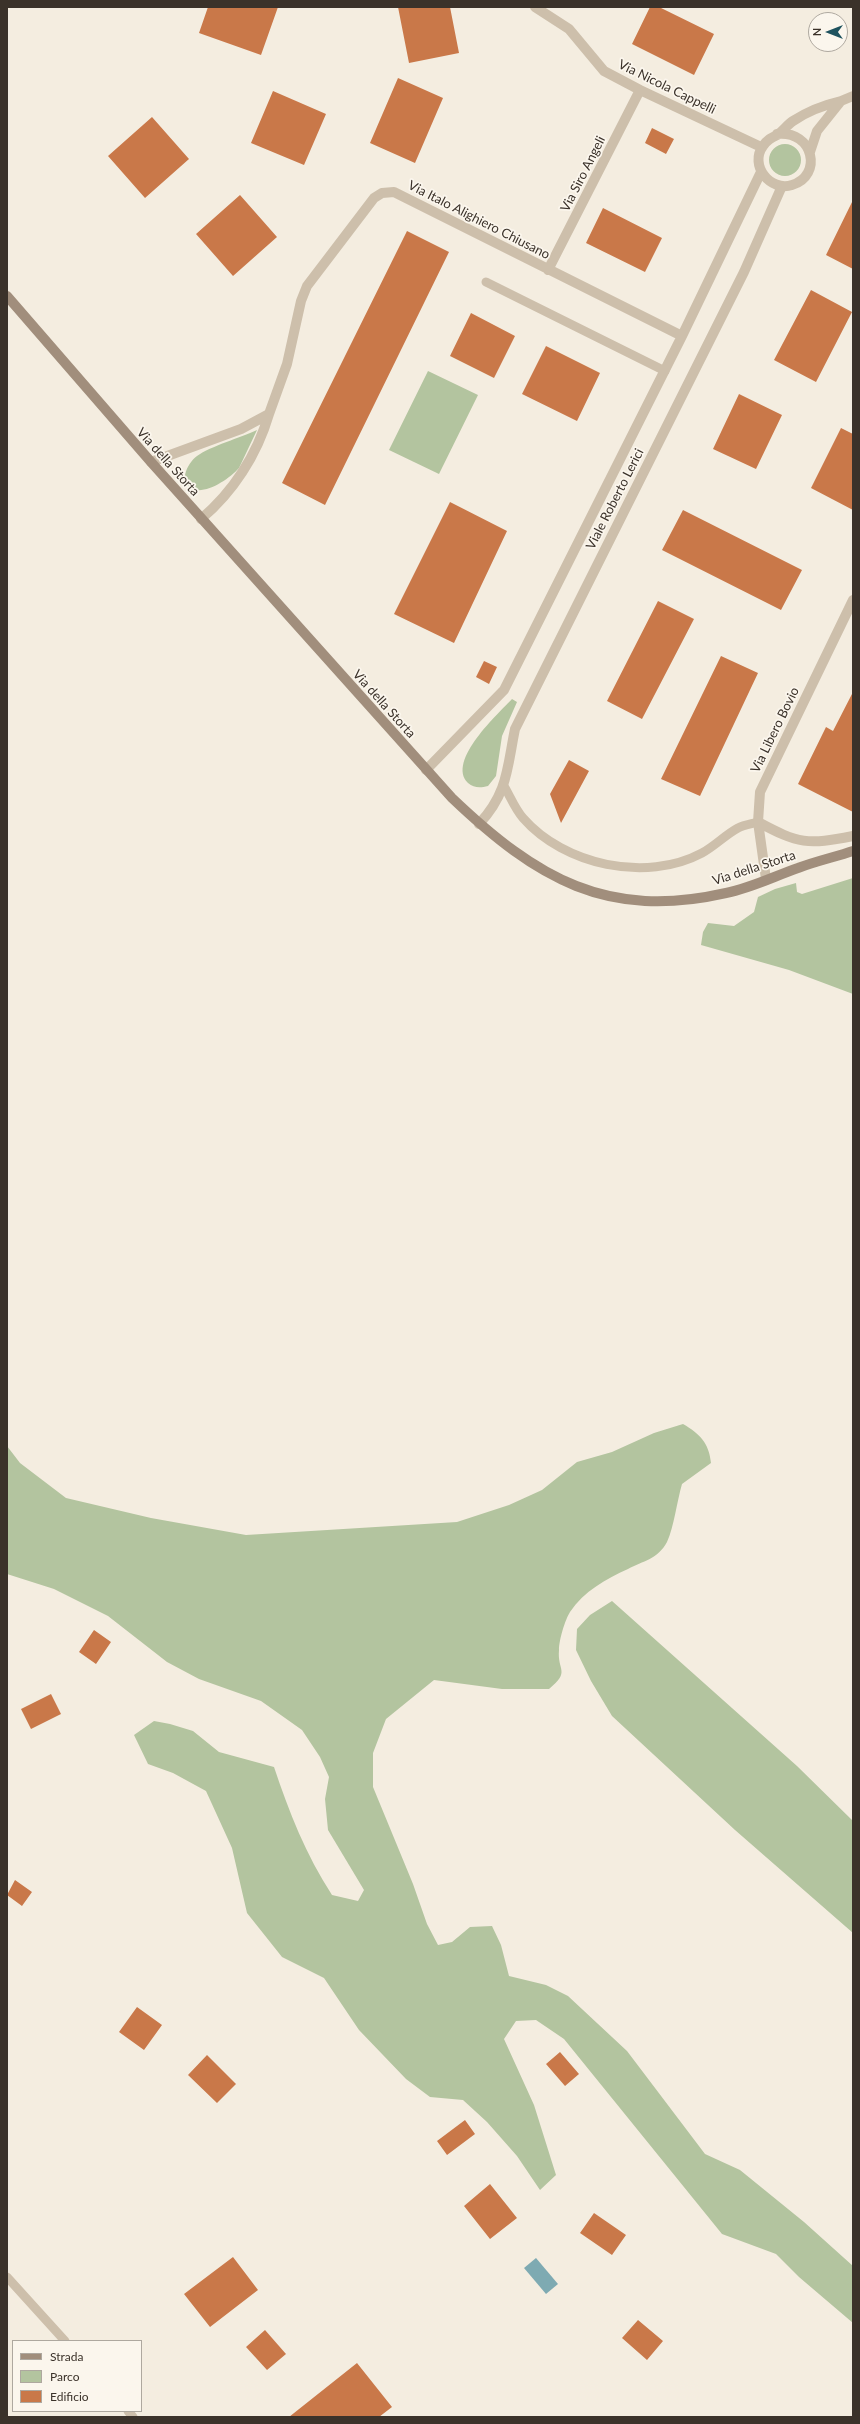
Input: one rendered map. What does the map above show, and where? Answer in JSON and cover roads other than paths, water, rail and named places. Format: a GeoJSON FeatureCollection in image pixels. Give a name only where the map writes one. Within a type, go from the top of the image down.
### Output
{"type":"FeatureCollection","features":[{"type":"Feature","properties":{"kind":"main road","name":"Via della Storta"},"geometry":{"type":"LineString","coordinates":[[7,296],[201,519],[426,770],[479,824],[536,867],[606,897],[635,901],[693,900],[728,893],[853,851]]}},
{"type":"Feature","properties":{"kind":"street","name":"Via Nicola Cappelli"},"geometry":{"type":"LineString","coordinates":[[535,7],[569,29],[604,71],[640,90],[761,147]]}},
{"type":"Feature","properties":{"kind":"street","name":"Via Siro Angeli"},"geometry":{"type":"LineString","coordinates":[[548,270],[640,90]]}},
{"type":"Feature","properties":{"kind":"street"},"geometry":{"type":"LineString","coordinates":[[777,134],[787,133],[797,136],[805,143],[810,152],[811,162],[808,172],[801,180],[792,185],[782,186],[773,184],[761,172],[758,160],[761,147],[768,139],[794,121],[823,105],[841,101],[853,96]]}},
{"type":"Feature","properties":{"kind":"street"},"geometry":{"type":"LineString","coordinates":[[810,152],[817,131],[841,101]]}},
{"type":"Feature","properties":{"kind":"street","name":"Viale Roberto Lerici"},"geometry":{"type":"LineString","coordinates":[[426,770],[504,690],[665,371],[761,172]]}},
{"type":"Feature","properties":{"kind":"street","name":"Viale Roberto Lerici"},"geometry":{"type":"LineString","coordinates":[[479,824],[494,808],[504,786],[514,729],[744,272],[782,186]]}},
{"type":"Feature","properties":{"kind":"street","name":"Via Italo Alighiero Chiusano"},"geometry":{"type":"LineString","coordinates":[[201,519],[222,502],[246,468],[263,435],[287,364],[301,301],[307,286],[374,198],[382,193],[394,192],[682,336]]}},
{"type":"Feature","properties":{"kind":"street"},"geometry":{"type":"LineString","coordinates":[[151,462],[240,429],[269,414]]}},
{"type":"Feature","properties":{"kind":"street","name":"Via Libero Bovio"},"geometry":{"type":"LineString","coordinates":[[766,880],[758,822],[760,792],[852,606]]}},
{"type":"Feature","properties":{"kind":"street"},"geometry":{"type":"LineString","coordinates":[[758,822],[785,837],[802,842],[819,843],[853,836]]}},
{"type":"Feature","properties":{"kind":"lane"},"geometry":{"type":"LineString","coordinates":[[486,282],[665,371]]}},
{"type":"Feature","properties":{"kind":"lane"},"geometry":{"type":"LineString","coordinates":[[504,786],[522,817],[547,839],[570,852],[608,865],[636,868],[670,864],[702,853],[738,828],[758,822]]}},
{"type":"Feature","properties":{"kind":"lane"},"geometry":{"type":"LineString","coordinates":[[7,2277],[64,2340]]}},
{"type":"Feature","properties":{"kind":"water"},"geometry":{"type":"Polygon","coordinates":[[[536,2258],[558,2284],[546,2294],[524,2268],[536,2258]]]}}]}
